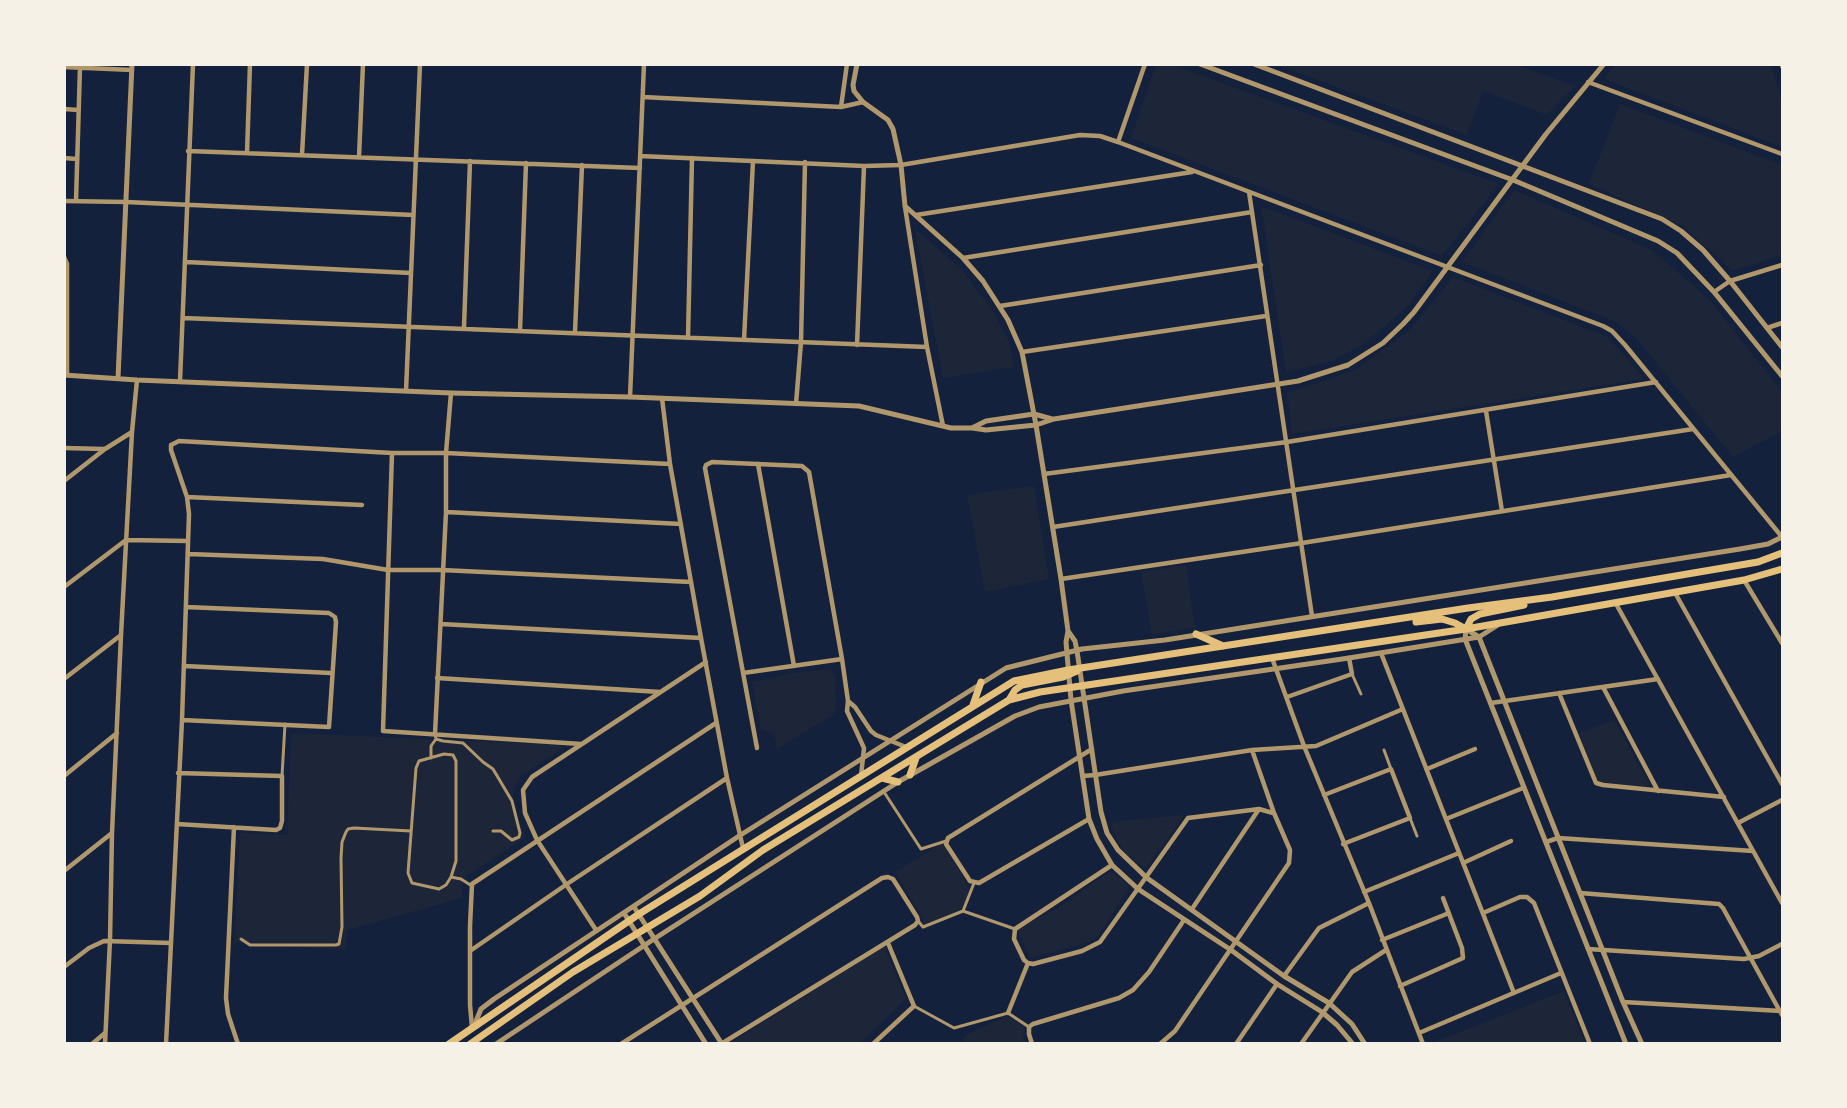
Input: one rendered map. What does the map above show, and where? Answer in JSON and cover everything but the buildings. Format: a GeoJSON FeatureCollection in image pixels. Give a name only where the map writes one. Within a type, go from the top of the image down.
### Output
{"type":"FeatureCollection","features":[{"type":"Feature","properties":{"kind":"main road"},"geometry":{"type":"LineString","coordinates":[[1009,700],[1015,690],[1022,685],[1080,669],[1552,597],[1758,562],[1782,553]]}},
{"type":"Feature","properties":{"kind":"main road"},"geometry":{"type":"LineString","coordinates":[[470,1044],[562,979],[700,896],[764,850],[1009,700],[1040,692],[1466,629],[1744,580],[1782,569]]}},
{"type":"Feature","properties":{"kind":"main road"},"geometry":{"type":"LineString","coordinates":[[1466,629],[1471,619],[1485,613],[1552,597]]}},
{"type":"Feature","properties":{"kind":"main road"},"geometry":{"type":"LineString","coordinates":[[1379,624],[1442,620],[1466,629]]}},
{"type":"Feature","properties":{"kind":"main road"},"geometry":{"type":"LineString","coordinates":[[1196,634],[1223,646]]}},
{"type":"Feature","properties":{"kind":"main road"},"geometry":{"type":"LineString","coordinates":[[449,1044],[639,914],[973,705],[1014,681],[1069,673]]}},
{"type":"Feature","properties":{"kind":"main road"},"geometry":{"type":"LineString","coordinates":[[973,705],[981,682]]}},
{"type":"Feature","properties":{"kind":"main road"},"geometry":{"type":"LineString","coordinates":[[910,775],[916,758]]}},
{"type":"Feature","properties":{"kind":"main road"},"geometry":{"type":"LineString","coordinates":[[882,778],[898,782]]}},
{"type":"Feature","properties":{"kind":"street"},"geometry":{"type":"LineString","coordinates":[[180,381],[193,64]]}},
{"type":"Feature","properties":{"kind":"street"},"geometry":{"type":"LineString","coordinates":[[247,153],[250,64]]}},
{"type":"Feature","properties":{"kind":"street"},"geometry":{"type":"LineString","coordinates":[[302,155],[307,64]]}},
{"type":"Feature","properties":{"kind":"street"},"geometry":{"type":"LineString","coordinates":[[359,157],[363,64]]}},
{"type":"Feature","properties":{"kind":"street"},"geometry":{"type":"LineString","coordinates":[[406,390],[420,64]]}},
{"type":"Feature","properties":{"kind":"street"},"geometry":{"type":"LineString","coordinates":[[630,397],[644,64]]}},
{"type":"Feature","properties":{"kind":"street"},"geometry":{"type":"LineString","coordinates":[[841,107],[847,64]]}},
{"type":"Feature","properties":{"kind":"street"},"geometry":{"type":"LineString","coordinates":[[857,64],[853,85],[857,96],[891,123],[900,165],[927,347],[943,426]]}},
{"type":"Feature","properties":{"kind":"street"},"geometry":{"type":"LineString","coordinates":[[1118,142],[1145,64]]}},
{"type":"Feature","properties":{"kind":"street"},"geometry":{"type":"LineString","coordinates":[[1200,64],[1513,180],[1658,241],[1677,253],[1714,292],[1782,376]]}},
{"type":"Feature","properties":{"kind":"street"},"geometry":{"type":"LineString","coordinates":[[1223,73],[1226,64]]}},
{"type":"Feature","properties":{"kind":"street"},"geometry":{"type":"LineString","coordinates":[[1254,64],[1662,219],[1681,231],[1703,250],[1782,346]]}},
{"type":"Feature","properties":{"kind":"street"},"geometry":{"type":"LineString","coordinates":[[64,257],[67,264],[66,375],[451,393],[865,406],[957,429],[989,430],[1036,425],[1054,419],[1298,381],[1348,365],[1373,350],[1414,312],[1522,166],[1604,64]]}},
{"type":"Feature","properties":{"kind":"street"},"geometry":{"type":"LineString","coordinates":[[64,67],[132,67],[118,378]]}},
{"type":"Feature","properties":{"kind":"street"},"geometry":{"type":"LineString","coordinates":[[76,201],[80,68]]}},
{"type":"Feature","properties":{"kind":"street"},"geometry":{"type":"LineString","coordinates":[[1588,82],[1782,154]]}},
{"type":"Feature","properties":{"kind":"street"},"geometry":{"type":"LineString","coordinates":[[643,97],[841,107],[863,102]]}},
{"type":"Feature","properties":{"kind":"street"},"geometry":{"type":"LineString","coordinates":[[64,109],[78,110]]}},
{"type":"Feature","properties":{"kind":"street"},"geometry":{"type":"LineString","coordinates":[[473,1026],[483,1007],[596,930],[739,836],[1006,668],[1067,652],[1740,549],[1768,544],[1782,537],[1618,337],[1603,326],[1118,142],[1100,136],[1080,135],[900,165],[864,166],[640,156]]}},
{"type":"Feature","properties":{"kind":"street"},"geometry":{"type":"LineString","coordinates":[[188,151],[640,168]]}},
{"type":"Feature","properties":{"kind":"street"},"geometry":{"type":"LineString","coordinates":[[64,158],[77,159]]}},
{"type":"Feature","properties":{"kind":"street"},"geometry":{"type":"LineString","coordinates":[[688,338],[692,158]]}},
{"type":"Feature","properties":{"kind":"street"},"geometry":{"type":"LineString","coordinates":[[744,340],[753,160]]}},
{"type":"Feature","properties":{"kind":"street"},"geometry":{"type":"LineString","coordinates":[[464,327],[470,161]]}},
{"type":"Feature","properties":{"kind":"street"},"geometry":{"type":"LineString","coordinates":[[796,404],[801,342],[805,162]]}},
{"type":"Feature","properties":{"kind":"street"},"geometry":{"type":"LineString","coordinates":[[520,330],[526,163]]}},
{"type":"Feature","properties":{"kind":"street"},"geometry":{"type":"LineString","coordinates":[[575,332],[582,165]]}},
{"type":"Feature","properties":{"kind":"street"},"geometry":{"type":"LineString","coordinates":[[857,345],[864,166]]}},
{"type":"Feature","properties":{"kind":"street"},"geometry":{"type":"LineString","coordinates":[[916,214],[1193,172]]}},
{"type":"Feature","properties":{"kind":"street"},"geometry":{"type":"LineString","coordinates":[[1249,192],[1312,616]]}},
{"type":"Feature","properties":{"kind":"street"},"geometry":{"type":"LineString","coordinates":[[64,201],[413,215]]}},
{"type":"Feature","properties":{"kind":"street"},"geometry":{"type":"LineString","coordinates":[[905,206],[963,258],[983,281],[1013,329],[1022,352],[1061,579],[1068,631],[1067,652],[1071,700],[1089,819],[1097,839],[1112,865],[1138,889],[1322,1012],[1353,1044]]}},
{"type":"Feature","properties":{"kind":"street"},"geometry":{"type":"LineString","coordinates":[[963,258],[1252,212]]}},
{"type":"Feature","properties":{"kind":"street"},"geometry":{"type":"LineString","coordinates":[[186,262],[411,273]]}},
{"type":"Feature","properties":{"kind":"street"},"geometry":{"type":"LineString","coordinates":[[1714,292],[1730,281],[1782,265]]}},
{"type":"Feature","properties":{"kind":"street"},"geometry":{"type":"LineString","coordinates":[[1000,306],[1261,266]]}},
{"type":"Feature","properties":{"kind":"street"},"geometry":{"type":"LineString","coordinates":[[1022,352],[1266,316]]}},
{"type":"Feature","properties":{"kind":"street"},"geometry":{"type":"LineString","coordinates":[[183,318],[464,327],[927,347]]}},
{"type":"Feature","properties":{"kind":"street"},"geometry":{"type":"LineString","coordinates":[[1767,328],[1782,323]]}},
{"type":"Feature","properties":{"kind":"street"},"geometry":{"type":"LineString","coordinates":[[105,1044],[120,634],[137,380]]}},
{"type":"Feature","properties":{"kind":"street"},"geometry":{"type":"LineString","coordinates":[[1044,474],[1287,441],[1656,382]]}},
{"type":"Feature","properties":{"kind":"street"},"geometry":{"type":"LineString","coordinates":[[431,758],[431,746],[436,737],[446,512],[446,453],[451,393]]}},
{"type":"Feature","properties":{"kind":"street"},"geometry":{"type":"LineString","coordinates":[[662,398],[670,464],[716,723],[743,848]]}},
{"type":"Feature","properties":{"kind":"street"},"geometry":{"type":"LineString","coordinates":[[1486,411],[1502,511]]}},
{"type":"Feature","properties":{"kind":"street"},"geometry":{"type":"LineString","coordinates":[[972,428],[990,420],[1034,414],[1054,419]]}},
{"type":"Feature","properties":{"kind":"street"},"geometry":{"type":"LineString","coordinates":[[1053,527],[1693,429]]}},
{"type":"Feature","properties":{"kind":"street"},"geometry":{"type":"LineString","coordinates":[[64,481],[105,449],[132,432]]}},
{"type":"Feature","properties":{"kind":"street"},"geometry":{"type":"LineString","coordinates":[[166,1044],[188,554],[187,498],[171,446],[179,441],[392,453],[446,453],[670,464]]}},
{"type":"Feature","properties":{"kind":"street"},"geometry":{"type":"LineString","coordinates":[[64,448],[105,449]]}},
{"type":"Feature","properties":{"kind":"street"},"geometry":{"type":"LineString","coordinates":[[392,453],[383,731],[436,737],[581,744]]}},
{"type":"Feature","properties":{"kind":"street"},"geometry":{"type":"LineString","coordinates":[[758,748],[705,468],[712,462],[802,466],[809,472],[842,659],[848,701],[847,711],[863,744],[865,756],[861,776]]}},
{"type":"Feature","properties":{"kind":"street"},"geometry":{"type":"LineString","coordinates":[[758,464],[794,666]]}},
{"type":"Feature","properties":{"kind":"street"},"geometry":{"type":"LineString","coordinates":[[1061,579],[1731,475]]}},
{"type":"Feature","properties":{"kind":"street"},"geometry":{"type":"LineString","coordinates":[[187,498],[362,505]]}},
{"type":"Feature","properties":{"kind":"street"},"geometry":{"type":"LineString","coordinates":[[446,512],[681,524]]}},
{"type":"Feature","properties":{"kind":"street"},"geometry":{"type":"LineString","coordinates":[[64,587],[126,540],[188,541]]}},
{"type":"Feature","properties":{"kind":"street"},"geometry":{"type":"LineString","coordinates":[[188,554],[323,559],[388,570],[442,570],[691,582]]}},
{"type":"Feature","properties":{"kind":"street"},"geometry":{"type":"LineString","coordinates":[[1744,580],[1782,643]]}},
{"type":"Feature","properties":{"kind":"street"},"geometry":{"type":"LineString","coordinates":[[1674,591],[1782,784]]}},
{"type":"Feature","properties":{"kind":"street"},"geometry":{"type":"LineString","coordinates":[[1615,602],[1782,903]]}},
{"type":"Feature","properties":{"kind":"street"},"geometry":{"type":"LineString","coordinates":[[182,720],[329,727],[336,622],[335,617],[329,613],[186,607]]}},
{"type":"Feature","properties":{"kind":"street"},"geometry":{"type":"LineString","coordinates":[[496,1044],[898,782],[1015,716],[1039,707],[1071,700],[1186,681],[1381,654],[1479,637],[1502,622]]}},
{"type":"Feature","properties":{"kind":"street"},"geometry":{"type":"LineString","coordinates":[[441,624],[701,638]]}},
{"type":"Feature","properties":{"kind":"street"},"geometry":{"type":"LineString","coordinates":[[1626,1044],[1465,639],[1466,629],[1479,637],[1623,1002],[1642,1044]]}},
{"type":"Feature","properties":{"kind":"street"},"geometry":{"type":"LineString","coordinates":[[1068,631],[1075,641],[1101,812],[1111,841],[1125,859],[1147,878],[1284,976],[1329,1003],[1352,1024],[1365,1044]]}},
{"type":"Feature","properties":{"kind":"street"},"geometry":{"type":"LineString","coordinates":[[64,679],[120,634]]}},
{"type":"Feature","properties":{"kind":"street"},"geometry":{"type":"LineString","coordinates":[[1381,654],[1514,993]]}},
{"type":"Feature","properties":{"kind":"street"},"geometry":{"type":"LineString","coordinates":[[1272,658],[1304,746],[1369,903],[1423,1044]]}},
{"type":"Feature","properties":{"kind":"street"},"geometry":{"type":"LineString","coordinates":[[1349,658],[1352,674],[1361,694]]}},
{"type":"Feature","properties":{"kind":"street"},"geometry":{"type":"LineString","coordinates":[[743,673],[842,659]]}},
{"type":"Feature","properties":{"kind":"street"},"geometry":{"type":"LineString","coordinates":[[596,930],[537,840],[525,813],[523,790],[532,777],[706,662]]}},
{"type":"Feature","properties":{"kind":"street"},"geometry":{"type":"LineString","coordinates":[[184,666],[331,673]]}},
{"type":"Feature","properties":{"kind":"street"},"geometry":{"type":"LineString","coordinates":[[1287,697],[1352,674]]}},
{"type":"Feature","properties":{"kind":"street"},"geometry":{"type":"LineString","coordinates":[[437,678],[660,692]]}},
{"type":"Feature","properties":{"kind":"street"},"geometry":{"type":"LineString","coordinates":[[1491,703],[1658,679]]}},
{"type":"Feature","properties":{"kind":"street"},"geometry":{"type":"LineString","coordinates":[[1603,687],[1659,791]]}},
{"type":"Feature","properties":{"kind":"street"},"geometry":{"type":"LineString","coordinates":[[1558,693],[1596,783],[1724,796]]}},
{"type":"Feature","properties":{"kind":"street"},"geometry":{"type":"LineString","coordinates":[[848,701],[858,710],[871,731],[883,739],[906,747]]}},
{"type":"Feature","properties":{"kind":"street"},"geometry":{"type":"LineString","coordinates":[[1083,776],[1252,750],[1316,746],[1403,709]]}},
{"type":"Feature","properties":{"kind":"street"},"geometry":{"type":"LineString","coordinates":[[473,1026],[470,1014],[472,885],[479,878],[716,723]]}},
{"type":"Feature","properties":{"kind":"street"},"geometry":{"type":"LineString","coordinates":[[177,824],[276,830],[280,828],[285,724]]}},
{"type":"Feature","properties":{"kind":"street"},"geometry":{"type":"LineString","coordinates":[[64,776],[117,733]]}},
{"type":"Feature","properties":{"kind":"street"},"geometry":{"type":"LineString","coordinates":[[436,737],[463,743],[493,769],[512,801],[520,833],[519,837],[512,840],[501,831],[493,831]]}},
{"type":"Feature","properties":{"kind":"street"},"geometry":{"type":"LineString","coordinates":[[884,792],[921,849],[946,841],[1092,749]]}},
{"type":"Feature","properties":{"kind":"street"},"geometry":{"type":"LineString","coordinates":[[1427,769],[1475,749]]}},
{"type":"Feature","properties":{"kind":"street"},"geometry":{"type":"LineString","coordinates":[[1160,1044],[1175,1031],[1289,863],[1290,850],[1274,813],[1252,750]]}},
{"type":"Feature","properties":{"kind":"street"},"geometry":{"type":"LineString","coordinates":[[1384,750],[1417,836]]}},
{"type":"Feature","properties":{"kind":"street"},"geometry":{"type":"LineString","coordinates":[[450,754],[456,761],[456,861],[451,877],[446,885],[439,889],[412,883],[408,873],[416,768],[419,761],[431,758],[450,754]]}},
{"type":"Feature","properties":{"kind":"street"},"geometry":{"type":"LineString","coordinates":[[1324,795],[1391,769]]}},
{"type":"Feature","properties":{"kind":"street"},"geometry":{"type":"LineString","coordinates":[[178,772],[282,776]]}},
{"type":"Feature","properties":{"kind":"street"},"geometry":{"type":"LineString","coordinates":[[470,951],[727,778]]}},
{"type":"Feature","properties":{"kind":"street"},"geometry":{"type":"LineString","coordinates":[[1446,819],[1523,788]]}},
{"type":"Feature","properties":{"kind":"street"},"geometry":{"type":"LineString","coordinates":[[1738,823],[1782,800]]}},
{"type":"Feature","properties":{"kind":"street"},"geometry":{"type":"LineString","coordinates":[[1015,929],[1014,939],[1024,960],[1028,963],[1033,964],[1095,946],[1105,937],[1186,820],[1191,817],[1259,809],[1274,813]]}},
{"type":"Feature","properties":{"kind":"street"},"geometry":{"type":"LineString","coordinates":[[1192,909],[1259,809]]}},
{"type":"Feature","properties":{"kind":"street"},"geometry":{"type":"LineString","coordinates":[[1343,844],[1410,818]]}},
{"type":"Feature","properties":{"kind":"street"},"geometry":{"type":"LineString","coordinates":[[946,841],[970,880],[979,883],[1089,819]]}},
{"type":"Feature","properties":{"kind":"street"},"geometry":{"type":"LineString","coordinates":[[234,827],[226,998],[236,1043]]}},
{"type":"Feature","properties":{"kind":"street"},"geometry":{"type":"LineString","coordinates":[[241,939],[250,945],[339,944],[342,927],[342,842],[346,832],[354,828],[411,831]]}},
{"type":"Feature","properties":{"kind":"street"},"geometry":{"type":"LineString","coordinates":[[64,871],[112,833]]}},
{"type":"Feature","properties":{"kind":"street"},"geometry":{"type":"LineString","coordinates":[[1546,842],[1558,838],[1753,851]]}},
{"type":"Feature","properties":{"kind":"street"},"geometry":{"type":"LineString","coordinates":[[1463,863],[1511,841]]}},
{"type":"Feature","properties":{"kind":"street"},"geometry":{"type":"LineString","coordinates":[[1364,892],[1459,853]]}},
{"type":"Feature","properties":{"kind":"street"},"geometry":{"type":"LineString","coordinates":[[1015,929],[1112,865]]}},
{"type":"Feature","properties":{"kind":"street"},"geometry":{"type":"LineString","coordinates":[[451,877],[472,885]]}},
{"type":"Feature","properties":{"kind":"street"},"geometry":{"type":"LineString","coordinates":[[621,1044],[882,878],[893,879],[923,927],[963,911],[1015,929]]}},
{"type":"Feature","properties":{"kind":"street"},"geometry":{"type":"LineString","coordinates":[[963,911],[974,883]]}},
{"type":"Feature","properties":{"kind":"street"},"geometry":{"type":"LineString","coordinates":[[1580,893],[1719,904],[1781,1013]]}},
{"type":"Feature","properties":{"kind":"street"},"geometry":{"type":"LineString","coordinates":[[1483,913],[1516,898],[1527,897],[1536,907],[1590,1044]]}},
{"type":"Feature","properties":{"kind":"street"},"geometry":{"type":"LineString","coordinates":[[1400,986],[1457,962],[1463,955],[1443,898]]}},
{"type":"Feature","properties":{"kind":"street"},"geometry":{"type":"LineString","coordinates":[[1284,976],[1319,928],[1369,903]]}},
{"type":"Feature","properties":{"kind":"street"},"geometry":{"type":"LineString","coordinates":[[634,907],[722,1043],[888,943],[918,921]]}},
{"type":"Feature","properties":{"kind":"street"},"geometry":{"type":"LineString","coordinates":[[624,913],[706,1044]]}},
{"type":"Feature","properties":{"kind":"street"},"geometry":{"type":"LineString","coordinates":[[1382,940],[1449,913]]}},
{"type":"Feature","properties":{"kind":"street"},"geometry":{"type":"LineString","coordinates":[[1032,1044],[1029,1028],[1033,1024],[1119,998],[1133,990],[1149,972],[1184,920]]}},
{"type":"Feature","properties":{"kind":"street"},"geometry":{"type":"LineString","coordinates":[[64,967],[94,945],[110,940],[171,943]]}},
{"type":"Feature","properties":{"kind":"street"},"geometry":{"type":"LineString","coordinates":[[888,943],[914,1006],[954,1028],[1008,1013]]}},
{"type":"Feature","properties":{"kind":"street"},"geometry":{"type":"LineString","coordinates":[[1588,949],[1751,958],[1782,944]]}},
{"type":"Feature","properties":{"kind":"street"},"geometry":{"type":"LineString","coordinates":[[1301,1044],[1352,972],[1386,950]]}},
{"type":"Feature","properties":{"kind":"street"},"geometry":{"type":"LineString","coordinates":[[1008,1013],[1028,963]]}},
{"type":"Feature","properties":{"kind":"street"},"geometry":{"type":"LineString","coordinates":[[1419,1033],[1561,973]]}},
{"type":"Feature","properties":{"kind":"street"},"geometry":{"type":"LineString","coordinates":[[1236,1044],[1277,984]]}},
{"type":"Feature","properties":{"kind":"street"},"geometry":{"type":"LineString","coordinates":[[1623,1002],[1781,1013]]}},
{"type":"Feature","properties":{"kind":"street"},"geometry":{"type":"LineString","coordinates":[[873,1044],[914,1006]]}},
{"type":"Feature","properties":{"kind":"street"},"geometry":{"type":"LineString","coordinates":[[1008,1013],[1029,1028]]}},
{"type":"Feature","properties":{"kind":"street"},"geometry":{"type":"LineString","coordinates":[[92,1044],[105,1033]]}},
{"type":"Feature","properties":{"kind":"shaded area"},"geometry":{"type":"Polygon","coordinates":[[[1156,65],[1173,65],[1499,184],[1442,256],[1131,138],[1156,65]]]}},
{"type":"Feature","properties":{"kind":"shaded area"},"geometry":{"type":"Polygon","coordinates":[[[1277,65],[1517,65],[1575,86],[1547,115],[1483,91],[1467,135],[1277,65]]]}},
{"type":"Feature","properties":{"kind":"shaded area"},"geometry":{"type":"Polygon","coordinates":[[[1615,65],[1771,65],[1782,101],[1782,147],[1604,79],[1615,65]]]}},
{"type":"Feature","properties":{"kind":"shaded area"},"geometry":{"type":"Polygon","coordinates":[[[1620,104],[1782,165],[1782,255],[1733,271],[1683,226],[1589,184],[1620,104]]]}},
{"type":"Feature","properties":{"kind":"shaded area"},"geometry":{"type":"Polygon","coordinates":[[[1514,190],[1652,250],[1709,299],[1782,392],[1782,431],[1733,457],[1636,338],[1614,321],[1462,262],[1514,190]]]}},
{"type":"Feature","properties":{"kind":"shaded area"},"geometry":{"type":"Polygon","coordinates":[[[1261,206],[1433,271],[1407,307],[1362,345],[1332,361],[1286,372],[1261,206]]]}},
{"type":"Feature","properties":{"kind":"shaded area"},"geometry":{"type":"Polygon","coordinates":[[[915,229],[959,267],[991,308],[1009,341],[1014,367],[943,378],[915,229]]]}},
{"type":"Feature","properties":{"kind":"shaded area"},"geometry":{"type":"Polygon","coordinates":[[[1453,277],[1608,337],[1644,379],[1292,434],[1287,393],[1355,370],[1409,331],[1453,277]]]}},
{"type":"Feature","properties":{"kind":"shaded area"},"geometry":{"type":"Polygon","coordinates":[[[1034,486],[1049,579],[985,592],[967,495],[1034,486]]]}},
{"type":"Feature","properties":{"kind":"shaded area"},"geometry":{"type":"Polygon","coordinates":[[[1186,565],[1195,627],[1152,635],[1141,572],[1186,565]]]}},
{"type":"Feature","properties":{"kind":"shaded area"},"geometry":{"type":"Polygon","coordinates":[[[831,669],[835,677],[834,714],[777,749],[774,734],[761,729],[752,682],[794,673],[831,669]]]}},
{"type":"Feature","properties":{"kind":"shaded area"},"geometry":{"type":"Polygon","coordinates":[[[1614,720],[1650,786],[1598,783],[1579,733],[1614,720]]]}},
{"type":"Feature","properties":{"kind":"shaded area"},"geometry":{"type":"Polygon","coordinates":[[[291,733],[565,747],[521,776],[514,788],[513,809],[526,837],[462,879],[462,898],[347,930],[346,950],[234,943],[240,833],[287,835],[291,733]]]}},
{"type":"Feature","properties":{"kind":"shaded area"},"geometry":{"type":"Polygon","coordinates":[[[1184,815],[1146,869],[1124,852],[1109,822],[1184,815]]]}},
{"type":"Feature","properties":{"kind":"shaded area"},"geometry":{"type":"Polygon","coordinates":[[[943,843],[969,888],[967,898],[960,910],[923,926],[922,917],[895,872],[943,843]]]}},
{"type":"Feature","properties":{"kind":"shaded area"},"geometry":{"type":"Polygon","coordinates":[[[1110,871],[1130,886],[1098,936],[1089,942],[1030,958],[1017,929],[1058,908],[1110,871]]]}},
{"type":"Feature","properties":{"kind":"shaded area"},"geometry":{"type":"Polygon","coordinates":[[[884,946],[906,999],[860,1043],[730,1043],[884,946]]]}},
{"type":"Feature","properties":{"kind":"shaded area"},"geometry":{"type":"Polygon","coordinates":[[[1564,991],[1585,1043],[1438,1043],[1437,1041],[1564,991]]]}},
{"type":"Feature","properties":{"kind":"shaded area"},"geometry":{"type":"Polygon","coordinates":[[[1007,1016],[1025,1026],[1023,1034],[1026,1043],[963,1043],[962,1040],[968,1034],[1007,1016]]]}}]}
